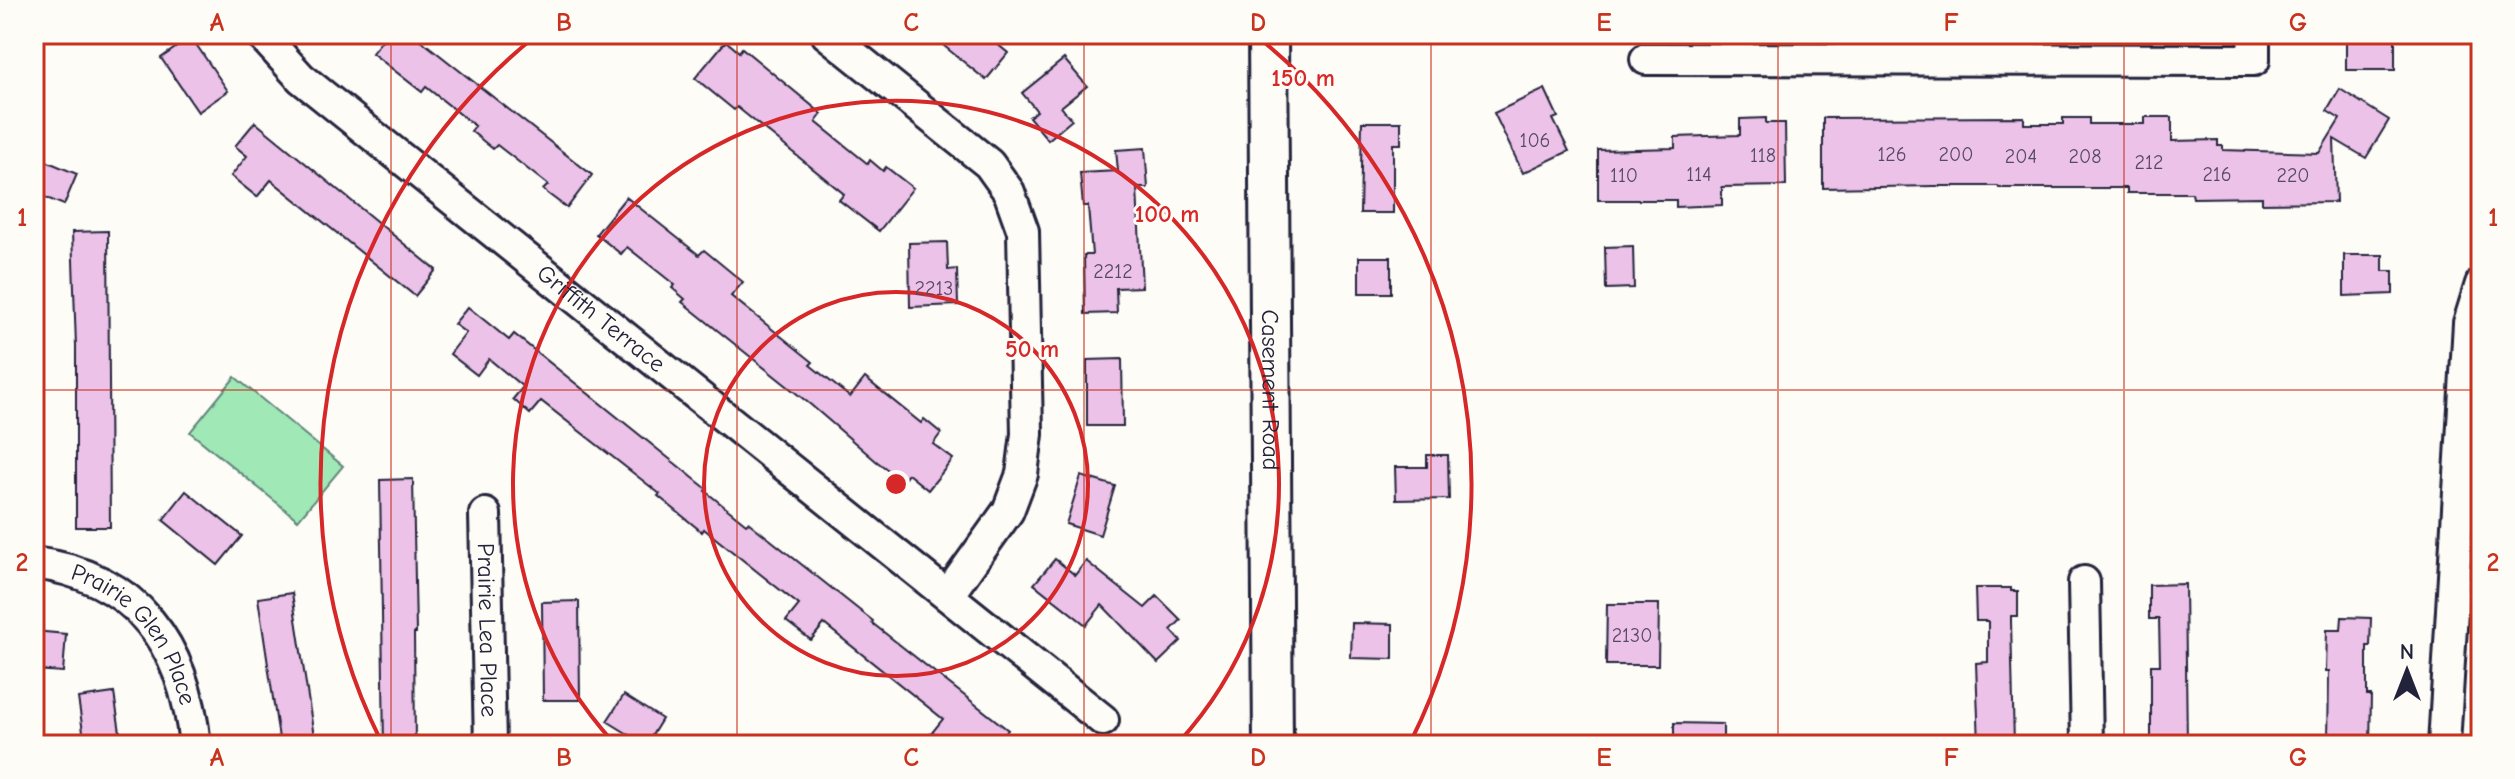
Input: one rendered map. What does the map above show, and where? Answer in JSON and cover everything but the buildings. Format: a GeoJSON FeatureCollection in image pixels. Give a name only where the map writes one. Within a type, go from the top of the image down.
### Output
{"type":"FeatureCollection","features":[{"type":"Feature","properties":{"kind":"street","name":"Griffith Terrace"},"geometry":{"type":"LineString","coordinates":[[261,34],[301,78],[1103,720]]}},
{"type":"Feature","properties":{"kind":"street"},"geometry":{"type":"LineString","coordinates":[[827,34],[989,164],[1009,192],[1023,231],[1027,434],[1022,474],[1008,511],[948,595]]}},
{"type":"Feature","properties":{"kind":"street","name":"Casement Road"},"geometry":{"type":"LineString","coordinates":[[1268,34],[1273,745]]}},
{"type":"Feature","properties":{"kind":"street"},"geometry":{"type":"LineString","coordinates":[[1646,59],[1916,47],[2254,47]]}},
{"type":"Feature","properties":{"kind":"street"},"geometry":{"type":"LineString","coordinates":[[2444,745],[2469,323],[2481,284]]}},
{"type":"Feature","properties":{"kind":"street","name":"Prairie Lea Place"},"geometry":{"type":"LineString","coordinates":[[485,514],[490,745]]}},
{"type":"Feature","properties":{"kind":"street","name":"Prairie Glen Place"},"geometry":{"type":"LineString","coordinates":[[34,563],[59,566],[88,575],[116,591],[141,612],[165,644],[184,683],[195,745]]}},
{"type":"Feature","properties":{"kind":"street"},"geometry":{"type":"LineString","coordinates":[[2084,582],[2087,745]]}},
{"type":"Feature","properties":{"kind":"green space"},"geometry":{"type":"Polygon","coordinates":[[[235,377],[343,466],[298,520],[190,432],[235,377]]]}}]}
